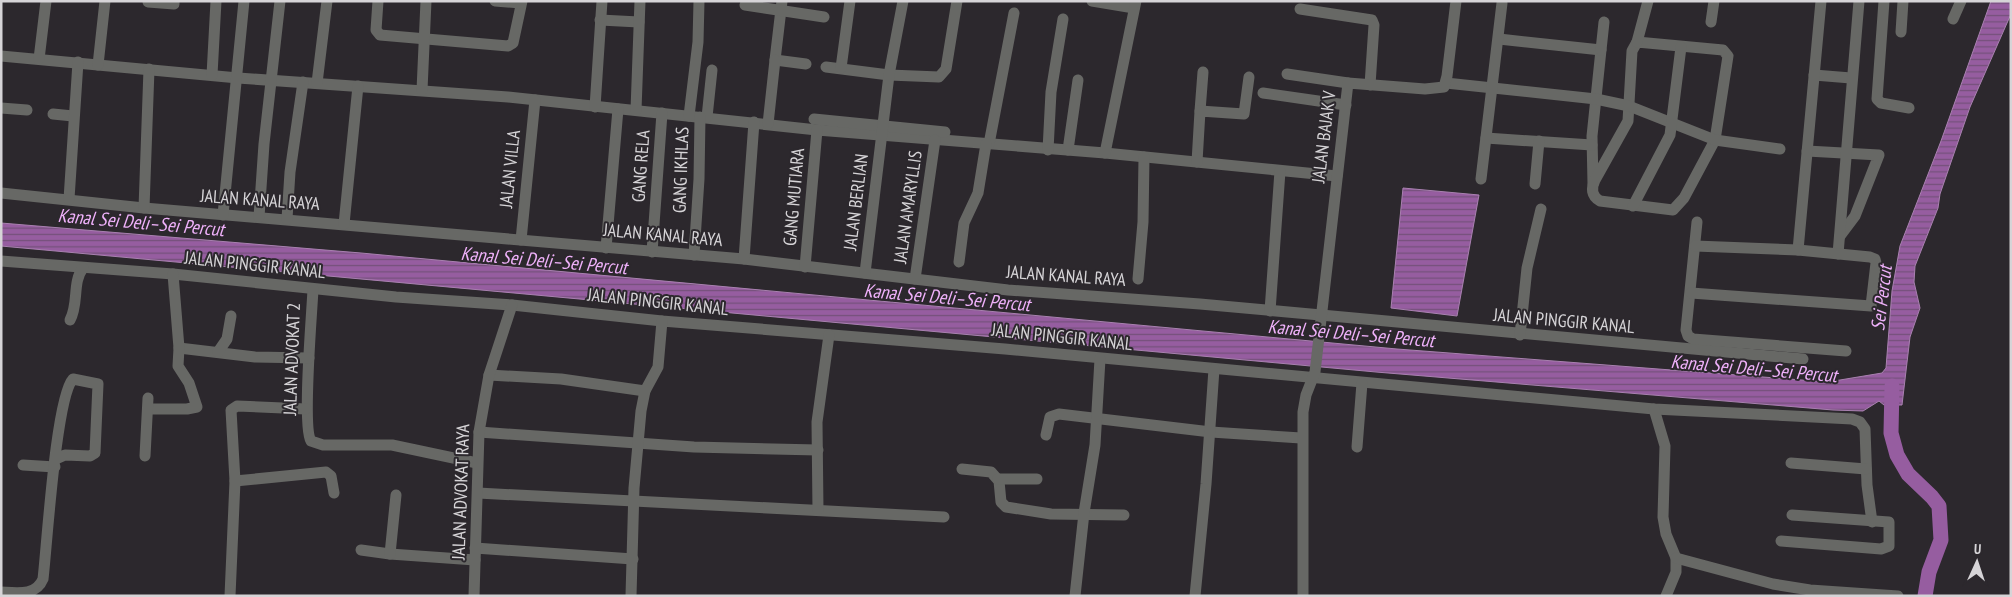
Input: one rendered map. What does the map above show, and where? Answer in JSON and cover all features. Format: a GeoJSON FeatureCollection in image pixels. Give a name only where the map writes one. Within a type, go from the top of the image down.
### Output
{"type":"FeatureCollection","features":[{"type":"Feature","properties":{"kind":"street"},"geometry":{"type":"LineString","coordinates":[[39,59],[46,1]]}},
{"type":"Feature","properties":{"kind":"street"},"geometry":{"type":"LineString","coordinates":[[98,64],[105,1]]}},
{"type":"Feature","properties":{"kind":"street"},"geometry":{"type":"LineString","coordinates":[[148,2],[174,4],[174,1]]}},
{"type":"Feature","properties":{"kind":"street"},"geometry":{"type":"LineString","coordinates":[[212,75],[216,1]]}},
{"type":"Feature","properties":{"kind":"street"},"geometry":{"type":"LineString","coordinates":[[223,215],[238,78],[244,1]]}},
{"type":"Feature","properties":{"kind":"street"},"geometry":{"type":"LineString","coordinates":[[260,217],[264,144],[280,1]]}},
{"type":"Feature","properties":{"kind":"street"},"geometry":{"type":"LineString","coordinates":[[318,83],[327,1]]}},
{"type":"Feature","properties":{"kind":"street"},"geometry":{"type":"LineString","coordinates":[[378,1],[378,34],[424,40],[511,46],[521,2],[495,1]]}},
{"type":"Feature","properties":{"kind":"street"},"geometry":{"type":"LineString","coordinates":[[422,90],[426,1]]}},
{"type":"Feature","properties":{"kind":"street"},"geometry":{"type":"LineString","coordinates":[[595,107],[602,1]]}},
{"type":"Feature","properties":{"kind":"street"},"geometry":{"type":"LineString","coordinates":[[636,110],[640,1]]}},
{"type":"Feature","properties":{"kind":"street"},"geometry":{"type":"LineString","coordinates":[[699,1],[699,116]]}},
{"type":"Feature","properties":{"kind":"street"},"geometry":{"type":"LineString","coordinates":[[842,68],[850,1]]}},
{"type":"Feature","properties":{"kind":"street","name":"JALAN BERLIAN"},"geometry":{"type":"LineString","coordinates":[[865,273],[889,75],[903,1]]}},
{"type":"Feature","properties":{"kind":"street"},"geometry":{"type":"LineString","coordinates":[[826,66],[889,75],[932,78],[942,75],[946,69],[957,1]]}},
{"type":"Feature","properties":{"kind":"street"},"geometry":{"type":"LineString","coordinates":[[1092,1],[1135,5],[1105,153]]}},
{"type":"Feature","properties":{"kind":"street"},"geometry":{"type":"LineString","coordinates":[[1456,1],[1446,83],[1596,99],[1629,106],[1715,140],[1780,150]]}},
{"type":"Feature","properties":{"kind":"street"},"geometry":{"type":"LineString","coordinates":[[1593,184],[1626,126],[1630,115],[1632,51],[1634,44],[1637,42],[1648,1]]}},
{"type":"Feature","properties":{"kind":"street"},"geometry":{"type":"LineString","coordinates":[[1711,22],[1714,1]]}},
{"type":"Feature","properties":{"kind":"street"},"geometry":{"type":"LineString","coordinates":[[1798,250],[1821,1]]}},
{"type":"Feature","properties":{"kind":"street"},"geometry":{"type":"LineString","coordinates":[[1838,254],[1851,78],[1859,1]]}},
{"type":"Feature","properties":{"kind":"street"},"geometry":{"type":"LineString","coordinates":[[1884,1],[1878,101],[1909,108]]}},
{"type":"Feature","properties":{"kind":"street"},"geometry":{"type":"LineString","coordinates":[[1900,32],[1903,1]]}},
{"type":"Feature","properties":{"kind":"street"},"geometry":{"type":"LineString","coordinates":[[1953,19],[1961,1]]}},
{"type":"Feature","properties":{"kind":"street"},"geometry":{"type":"LineString","coordinates":[[1481,179],[1494,89],[1502,3]]}},
{"type":"Feature","properties":{"kind":"street"},"geometry":{"type":"LineString","coordinates":[[745,5],[782,6],[824,17]]}},
{"type":"Feature","properties":{"kind":"street"},"geometry":{"type":"LineString","coordinates":[[768,124],[774,60],[782,6]]}},
{"type":"Feature","properties":{"kind":"street"},"geometry":{"type":"LineString","coordinates":[[1300,9],[1372,20],[1374,25],[1370,85]]}},
{"type":"Feature","properties":{"kind":"street"},"geometry":{"type":"LineString","coordinates":[[959,262],[964,223],[978,193],[1014,13]]}},
{"type":"Feature","properties":{"kind":"street"},"geometry":{"type":"LineString","coordinates":[[1048,150],[1051,92],[1063,19]]}},
{"type":"Feature","properties":{"kind":"street"},"geometry":{"type":"LineString","coordinates":[[600,20],[639,22]]}},
{"type":"Feature","properties":{"kind":"street"},"geometry":{"type":"LineString","coordinates":[[1604,22],[1592,145],[1593,194],[1596,199],[1633,206],[1665,210],[1677,208],[1715,140],[1727,53],[1724,50],[1637,42]]}},
{"type":"Feature","properties":{"kind":"street"},"geometry":{"type":"LineString","coordinates":[[1499,39],[1601,50]]}},
{"type":"Feature","properties":{"kind":"street"},"geometry":{"type":"LineString","coordinates":[[1633,206],[1668,143],[1681,47]]}},
{"type":"Feature","properties":{"kind":"street"},"geometry":{"type":"LineString","coordinates":[[1,56],[238,78],[422,90],[535,100],[768,124],[816,124],[883,131],[935,140],[1105,153],[1337,176]]}},
{"type":"Feature","properties":{"kind":"street"},"geometry":{"type":"LineString","coordinates":[[774,60],[806,64]]}},
{"type":"Feature","properties":{"kind":"street"},"geometry":{"type":"LineString","coordinates":[[69,199],[78,62]]}},
{"type":"Feature","properties":{"kind":"street"},"geometry":{"type":"LineString","coordinates":[[144,208],[149,69]]}},
{"type":"Feature","properties":{"kind":"street"},"geometry":{"type":"LineString","coordinates":[[699,116],[712,70]]}},
{"type":"Feature","properties":{"kind":"street"},"geometry":{"type":"LineString","coordinates":[[1197,162],[1203,72]]}},
{"type":"Feature","properties":{"kind":"street"},"geometry":{"type":"LineString","coordinates":[[1287,74],[1348,83]]}},
{"type":"Feature","properties":{"kind":"street"},"geometry":{"type":"LineString","coordinates":[[1814,75],[1851,78]]}},
{"type":"Feature","properties":{"kind":"street"},"geometry":{"type":"LineString","coordinates":[[1200,111],[1244,114],[1249,77]]}},
{"type":"Feature","properties":{"kind":"street"},"geometry":{"type":"LineString","coordinates":[[1068,150],[1078,80]]}},
{"type":"Feature","properties":{"kind":"street"},"geometry":{"type":"LineString","coordinates":[[287,219],[290,172],[303,82]]}},
{"type":"Feature","properties":{"kind":"street","name":"JALAN BAJAK V"},"geometry":{"type":"LineString","coordinates":[[1313,375],[1348,83],[1433,89],[1441,88],[1446,83]]}},
{"type":"Feature","properties":{"kind":"street"},"geometry":{"type":"LineString","coordinates":[[344,224],[358,86]]}},
{"type":"Feature","properties":{"kind":"street"},"geometry":{"type":"LineString","coordinates":[[1264,93],[1346,105]]}},
{"type":"Feature","properties":{"kind":"street","name":"JALAN VILLA"},"geometry":{"type":"LineString","coordinates":[[521,240],[535,100]]}},
{"type":"Feature","properties":{"kind":"street"},"geometry":{"type":"LineString","coordinates":[[1,108],[27,110]]}},
{"type":"Feature","properties":{"kind":"street"},"geometry":{"type":"LineString","coordinates":[[606,248],[618,109]]}},
{"type":"Feature","properties":{"kind":"street","name":"GANG RELA"},"geometry":{"type":"LineString","coordinates":[[652,252],[662,113]]}},
{"type":"Feature","properties":{"kind":"street"},"geometry":{"type":"LineString","coordinates":[[52,114],[73,116]]}},
{"type":"Feature","properties":{"kind":"street","name":"GANG IKHLAS"},"geometry":{"type":"LineString","coordinates":[[694,255],[699,185],[699,116]]}},
{"type":"Feature","properties":{"kind":"street"},"geometry":{"type":"LineString","coordinates":[[744,259],[754,122]]}},
{"type":"Feature","properties":{"kind":"street","name":"GANG MUTIARA"},"geometry":{"type":"LineString","coordinates":[[805,267],[816,124]]}},
{"type":"Feature","properties":{"kind":"street"},"geometry":{"type":"LineString","coordinates":[[883,131],[945,132]]}},
{"type":"Feature","properties":{"kind":"street"},"geometry":{"type":"LineString","coordinates":[[1486,138],[1592,145]]}},
{"type":"Feature","properties":{"kind":"street","name":"JALAN AMARYLLIS"},"geometry":{"type":"LineString","coordinates":[[916,279],[935,140]]}},
{"type":"Feature","properties":{"kind":"street"},"geometry":{"type":"LineString","coordinates":[[1535,184],[1539,141]]}},
{"type":"Feature","properties":{"kind":"street"},"geometry":{"type":"LineString","coordinates":[[1807,151],[1879,156],[1855,216],[1840,236]]}},
{"type":"Feature","properties":{"kind":"street"},"geometry":{"type":"LineString","coordinates":[[1138,279],[1143,222],[1144,157]]}},
{"type":"Feature","properties":{"kind":"street"},"geometry":{"type":"LineString","coordinates":[[1270,311],[1280,171]]}},
{"type":"Feature","properties":{"kind":"street","name":"JALAN KANAL RAYA"},"geometry":{"type":"LineString","coordinates":[[1,193],[144,208],[744,259],[1025,291],[1270,311],[1321,319]]}},
{"type":"Feature","properties":{"kind":"street"},"geometry":{"type":"LineString","coordinates":[[1520,335],[1527,268],[1541,209]]}},
{"type":"Feature","properties":{"kind":"street"},"geometry":{"type":"LineString","coordinates":[[1697,222],[1686,330],[1690,338],[1846,351]]}},
{"type":"Feature","properties":{"kind":"street"},"geometry":{"type":"LineString","coordinates":[[1691,293],[1871,306],[1876,259],[1798,250],[1695,246]]}},
{"type":"Feature","properties":{"kind":"street","name":"JALAN PINGGIR KANAL"},"geometry":{"type":"LineString","coordinates":[[1,261],[173,274],[396,297],[512,305],[662,321],[992,348],[1214,370],[1313,375],[1362,383],[1654,409],[1852,419],[1860,422],[1865,429],[1866,468]]}},
{"type":"Feature","properties":{"kind":"street"},"geometry":{"type":"LineString","coordinates":[[70,320],[75,310],[78,275],[83,268]]}},
{"type":"Feature","properties":{"kind":"street"},"geometry":{"type":"LineString","coordinates":[[144,456],[148,404],[197,407],[189,383],[178,366],[179,348],[173,274]]}},
{"type":"Feature","properties":{"kind":"street","name":"JALAN ADVOKAT 2"},"geometry":{"type":"LineString","coordinates":[[313,289],[306,409],[308,435],[315,443],[323,445],[392,445],[476,463]]}},
{"type":"Feature","properties":{"kind":"street","name":"JALAN ADVOKAT RAYA"},"geometry":{"type":"LineString","coordinates":[[474,596],[478,493],[476,463],[479,432],[489,375],[512,305]]}},
{"type":"Feature","properties":{"kind":"street"},"geometry":{"type":"LineString","coordinates":[[218,352],[227,339],[231,316]]}},
{"type":"Feature","properties":{"kind":"street","name":"JALAN PINGGIR KANAL"},"geometry":{"type":"LineString","coordinates":[[1321,319],[1803,359]]}},
{"type":"Feature","properties":{"kind":"street"},"geometry":{"type":"LineString","coordinates":[[631,596],[638,444],[645,391],[658,367],[662,321]]}},
{"type":"Feature","properties":{"kind":"street"},"geometry":{"type":"LineString","coordinates":[[818,510],[818,414],[829,335]]}},
{"type":"Feature","properties":{"kind":"street"},"geometry":{"type":"LineString","coordinates":[[179,348],[255,358],[309,358]]}},
{"type":"Feature","properties":{"kind":"street"},"geometry":{"type":"LineString","coordinates":[[1075,596],[1084,513],[1095,445],[1100,359]]}},
{"type":"Feature","properties":{"kind":"street"},"geometry":{"type":"LineString","coordinates":[[1195,596],[1211,432],[1214,370]]}},
{"type":"Feature","properties":{"kind":"street"},"geometry":{"type":"LineString","coordinates":[[489,375],[561,379],[645,391]]}},
{"type":"Feature","properties":{"kind":"street"},"geometry":{"type":"LineString","coordinates":[[1303,596],[1301,438],[1306,395],[1313,375]]}},
{"type":"Feature","properties":{"kind":"street"},"geometry":{"type":"LineString","coordinates":[[1,592],[30,592],[38,588],[43,579],[56,463],[64,400],[69,384],[77,378],[97,383],[99,395],[95,453],[90,456],[65,454],[56,463],[23,465]]}},
{"type":"Feature","properties":{"kind":"street"},"geometry":{"type":"LineString","coordinates":[[1357,447],[1362,383]]}},
{"type":"Feature","properties":{"kind":"street"},"geometry":{"type":"LineString","coordinates":[[230,596],[236,481],[231,410],[233,407],[306,409]]}},
{"type":"Feature","properties":{"kind":"street"},"geometry":{"type":"LineString","coordinates":[[1654,409],[1665,446],[1663,517],[1666,534],[1676,558],[1676,572],[1666,596]]}},
{"type":"Feature","properties":{"kind":"street"},"geometry":{"type":"LineString","coordinates":[[1046,435],[1048,420],[1052,415],[1059,414],[1211,432],[1301,438]]}},
{"type":"Feature","properties":{"kind":"street"},"geometry":{"type":"LineString","coordinates":[[479,432],[638,444],[818,450]]}},
{"type":"Feature","properties":{"kind":"street"},"geometry":{"type":"LineString","coordinates":[[1791,463],[1866,468],[1872,522]]}},
{"type":"Feature","properties":{"kind":"street"},"geometry":{"type":"LineString","coordinates":[[962,469],[991,472],[998,479],[1001,502],[1006,507],[1051,514],[1124,515]]}},
{"type":"Feature","properties":{"kind":"street"},"geometry":{"type":"LineString","coordinates":[[236,481],[326,472],[331,476],[334,493]]}},
{"type":"Feature","properties":{"kind":"street"},"geometry":{"type":"LineString","coordinates":[[998,479],[1037,480]]}},
{"type":"Feature","properties":{"kind":"street"},"geometry":{"type":"LineString","coordinates":[[478,493],[634,503],[944,517]]}},
{"type":"Feature","properties":{"kind":"street"},"geometry":{"type":"LineString","coordinates":[[390,554],[396,495]]}},
{"type":"Feature","properties":{"kind":"street"},"geometry":{"type":"LineString","coordinates":[[1782,541],[1888,548],[1890,523],[1792,516]]}},
{"type":"Feature","properties":{"kind":"street"},"geometry":{"type":"LineString","coordinates":[[475,548],[633,558]]}},
{"type":"Feature","properties":{"kind":"street"},"geometry":{"type":"LineString","coordinates":[[361,550],[475,560]]}},
{"type":"Feature","properties":{"kind":"street"},"geometry":{"type":"LineString","coordinates":[[1676,558],[1738,576],[1782,586],[1810,590],[1898,596]]}},
{"type":"Feature","properties":{"kind":"shaded area"},"geometry":{"type":"Polygon","coordinates":[[[1991,1],[2011,1],[2011,14],[1970,107],[1940,194],[1938,208],[1915,266],[1914,282],[1920,308],[1910,337],[1902,405],[1884,405],[1879,401],[1863,411],[1376,372],[1,246],[1,223],[361,253],[1397,349],[1828,382],[1882,373],[1886,368],[1892,291],[1900,246],[1941,141],[1991,1]]]}},
{"type":"Feature","properties":{"kind":"shaded area"},"geometry":{"type":"Polygon","coordinates":[[[1403,188],[1479,195],[1457,316],[1391,308],[1403,188]]]}},
{"type":"Feature","properties":{"kind":"waterway","name":"Sei Percut"},"geometry":{"type":"LineString","coordinates":[[1892,386],[1891,433],[1897,455],[1908,474],[1939,506],[1941,540],[1929,572],[1925,596]]}},
{"type":"Feature","properties":{"kind":"water label","name":"Kanal Sei Deli–Sei Percut"},"geometry":{"type":"Point","coordinates":[141,222]}},
{"type":"Feature","properties":{"kind":"water label","name":"Kanal Sei Deli–Sei Percut"},"geometry":{"type":"Point","coordinates":[544,260]}},
{"type":"Feature","properties":{"kind":"water label","name":"Kanal Sei Deli–Sei Percut"},"geometry":{"type":"Point","coordinates":[947,297]}},
{"type":"Feature","properties":{"kind":"water label","name":"Kanal Sei Deli–Sei Percut"},"geometry":{"type":"Point","coordinates":[1351,333]}},
{"type":"Feature","properties":{"kind":"water label","name":"Kanal Sei Deli–Sei Percut"},"geometry":{"type":"Point","coordinates":[1754,368]}}]}
